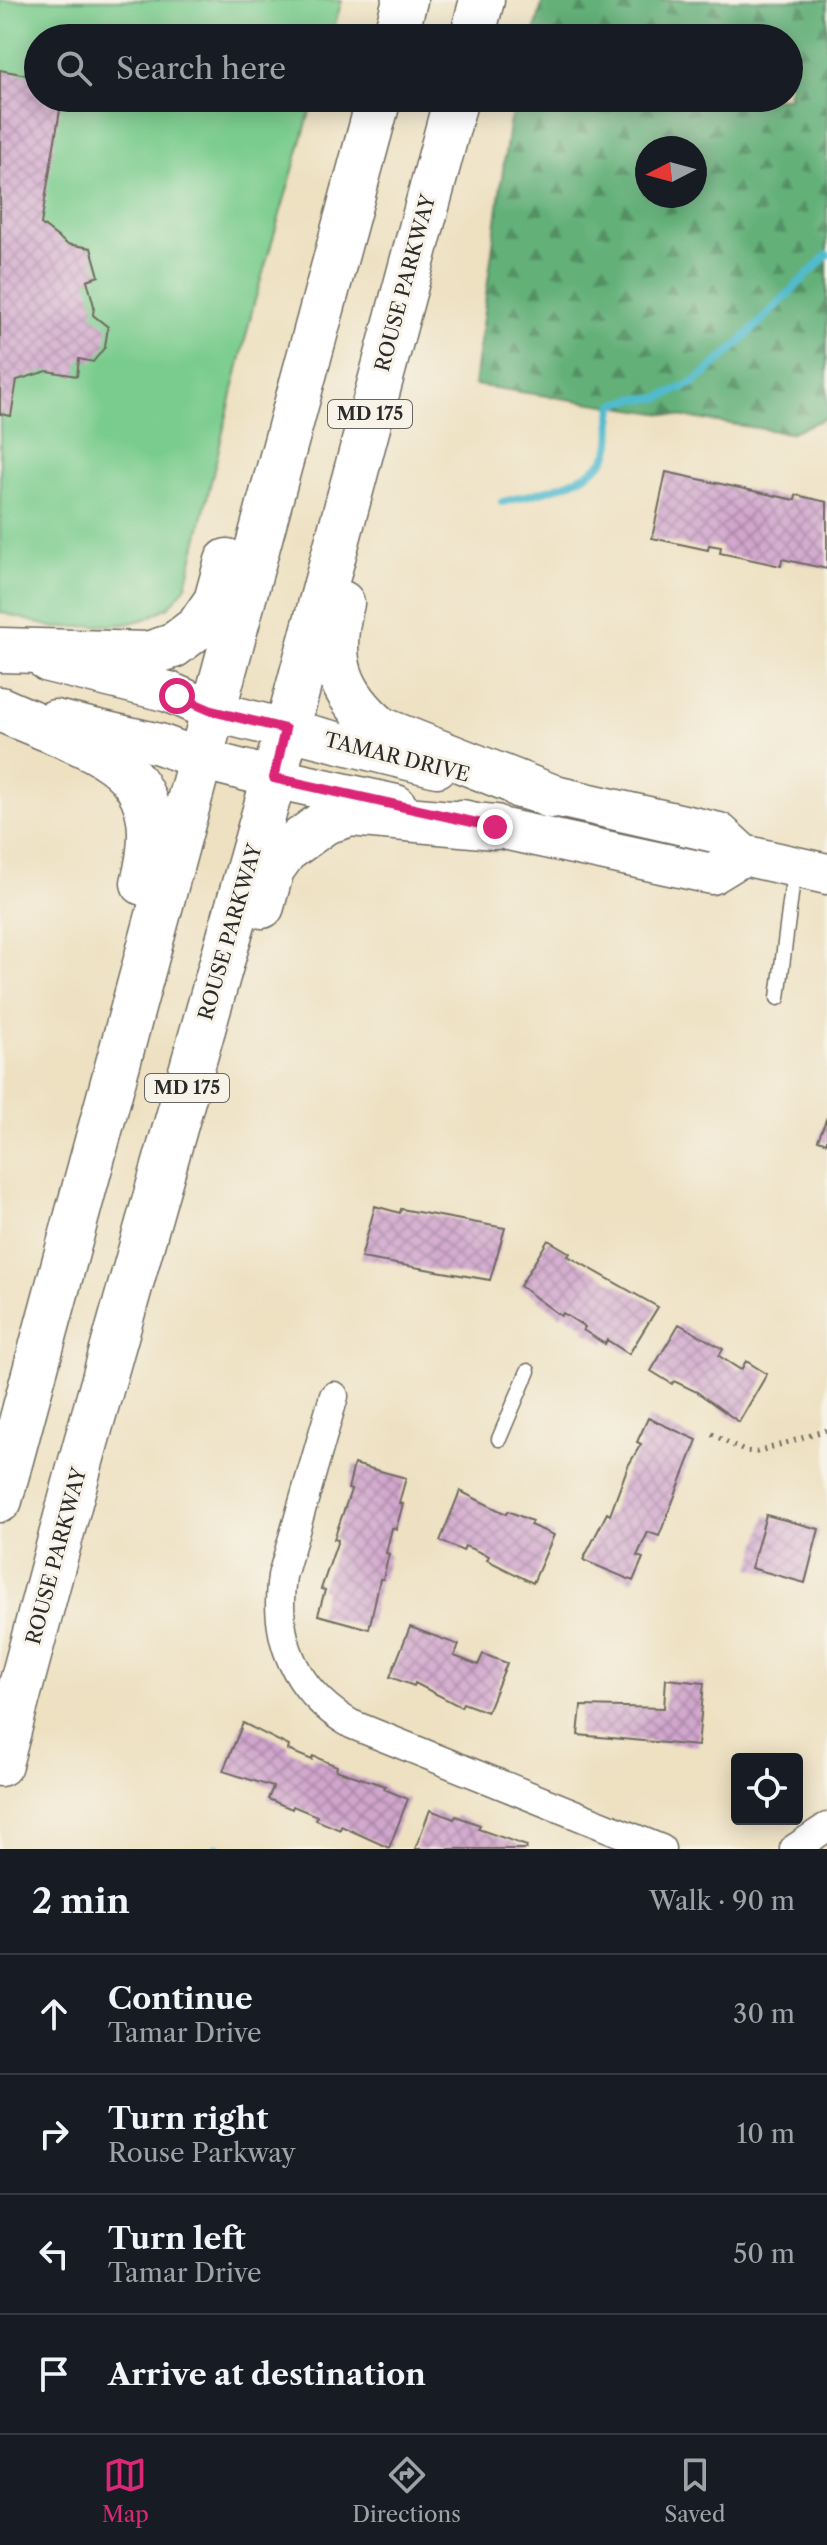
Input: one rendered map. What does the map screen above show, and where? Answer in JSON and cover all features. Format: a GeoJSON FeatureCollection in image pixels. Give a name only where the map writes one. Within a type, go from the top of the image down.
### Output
{"type":"FeatureCollection","features":[{"type":"Feature","properties":{"kind":"main road"},"geometry":{"type":"LineString","coordinates":[[399,24],[405,0]]}},
{"type":"Feature","properties":{"kind":"main road"},"geometry":{"type":"LineString","coordinates":[[476,24],[482,0]]}},
{"type":"Feature","properties":{"kind":"main road","name":"MD 175"},"geometry":{"type":"LineString","coordinates":[[0,1500],[375,112]]}},
{"type":"Feature","properties":{"kind":"main road","name":"ROUSE PARKWAY"},"geometry":{"type":"LineString","coordinates":[[0,1764],[274,778],[452,112]]}},
{"type":"Feature","properties":{"kind":"main road"},"geometry":{"type":"LineString","coordinates":[[437,165],[395,402],[337,624],[334,651],[350,696],[381,729],[551,796]]}},
{"type":"Feature","properties":{"kind":"main road"},"geometry":{"type":"LineString","coordinates":[[1,650],[148,654],[173,646],[198,627],[216,601],[282,376],[331,278]]}},
{"type":"Feature","properties":{"kind":"main road"},"geometry":{"type":"LineString","coordinates":[[0,708],[123,765],[138,784],[152,829],[152,850],[106,1027],[78,1216]]}},
{"type":"Feature","properties":{"kind":"main road"},"geometry":{"type":"LineString","coordinates":[[113,1355],[187,1176],[272,869],[285,851],[307,833],[351,814],[495,827]]}},
{"type":"Feature","properties":{"kind":"street","name":"TAMAR DRIVE"},"geometry":{"type":"LineString","coordinates":[[1,650],[169,692],[212,711],[551,796],[719,833],[743,855],[811,870]]}},
{"type":"Feature","properties":{"kind":"street"},"geometry":{"type":"LineString","coordinates":[[0,708],[159,744],[200,759],[274,778],[712,874],[743,855]]}},
{"type":"Feature","properties":{"kind":"street"},"geometry":{"type":"LineString","coordinates":[[334,1396],[282,1576],[278,1603],[284,1643],[300,1678],[329,1711],[351,1724],[661,1849]]}},
{"type":"Feature","properties":{"kind":"street"},"geometry":{"type":"LineString","coordinates":[[794,1849],[827,1827]]}},
{"type":"Feature","properties":{"kind":"lane"},"geometry":{"type":"LineString","coordinates":[[778,998],[811,870]]}},
{"type":"Feature","properties":{"kind":"lane"},"geometry":{"type":"LineString","coordinates":[[499,1439],[528,1371]]}},
{"type":"Feature","properties":{"kind":"path"},"geometry":{"type":"LineString","coordinates":[[712,1434],[744,1451],[757,1452],[827,1430]]}},
{"type":"Feature","properties":{"kind":"green space"},"geometry":{"type":"Polygon","coordinates":[[[0,0],[342,0],[335,24],[24,24],[24,112],[310,112],[253,307],[186,586],[170,606],[148,618],[126,624],[55,628],[0,612],[0,0]]]}},
{"type":"Feature","properties":{"kind":"green space"},"geometry":{"type":"Polygon","coordinates":[[[543,0],[827,0],[827,418],[789,433],[474,385],[512,112],[803,112],[803,24],[537,24],[543,0]]]}},
{"type":"Feature","properties":{"kind":"building"},"geometry":{"type":"Polygon","coordinates":[[[0,70],[24,74],[24,112],[60,112],[41,224],[67,244],[91,248],[99,276],[87,280],[94,306],[93,315],[108,327],[105,347],[93,362],[79,359],[77,376],[47,371],[17,380],[11,416],[0,414],[0,70]]]}},
{"type":"Feature","properties":{"kind":"building"},"geometry":{"type":"Polygon","coordinates":[[[666,472],[795,500],[796,495],[827,502],[827,569],[782,559],[781,566],[720,553],[721,547],[709,545],[708,550],[652,538],[666,472]]]}},
{"type":"Feature","properties":{"kind":"building"},"geometry":{"type":"Polygon","coordinates":[[[827,1117],[827,1143],[818,1140],[827,1117]]]}},
{"type":"Feature","properties":{"kind":"building"},"geometry":{"type":"Polygon","coordinates":[[[375,1206],[400,1213],[401,1209],[505,1228],[490,1280],[361,1258],[375,1206]]]}},
{"type":"Feature","properties":{"kind":"building"},"geometry":{"type":"Polygon","coordinates":[[[548,1240],[570,1253],[568,1256],[658,1307],[629,1354],[607,1340],[605,1344],[583,1330],[585,1327],[563,1313],[561,1316],[520,1286],[548,1240]]]}},
{"type":"Feature","properties":{"kind":"building"},"geometry":{"type":"Polygon","coordinates":[[[679,1324],[723,1349],[719,1356],[741,1370],[746,1361],[767,1374],[739,1422],[697,1392],[674,1381],[672,1384],[651,1371],[679,1324]]]}},
{"type":"Feature","properties":{"kind":"building"},"geometry":{"type":"Polygon","coordinates":[[[648,1418],[697,1440],[659,1536],[648,1532],[637,1556],[643,1558],[633,1581],[583,1560],[607,1513],[610,1515],[628,1466],[641,1444],[637,1442],[648,1418]]]}},
{"type":"Feature","properties":{"kind":"building"},"geometry":{"type":"Polygon","coordinates":[[[354,1464],[406,1478],[399,1503],[403,1504],[396,1529],[392,1528],[386,1553],[389,1554],[369,1629],[318,1615],[325,1590],[321,1589],[338,1540],[334,1539],[351,1490],[348,1489],[354,1464]]]}},
{"type":"Feature","properties":{"kind":"building"},"geometry":{"type":"Polygon","coordinates":[[[460,1491],[506,1514],[508,1511],[532,1521],[530,1525],[554,1535],[533,1583],[487,1560],[489,1556],[465,1546],[463,1551],[440,1541],[460,1491]]]}},
{"type":"Feature","properties":{"kind":"building"},"geometry":{"type":"Polygon","coordinates":[[[766,1515],[819,1529],[805,1583],[751,1568],[766,1515]]]}},
{"type":"Feature","properties":{"kind":"building"},"geometry":{"type":"Polygon","coordinates":[[[410,1627],[459,1645],[454,1656],[478,1665],[483,1654],[507,1663],[487,1712],[463,1703],[461,1707],[415,1683],[414,1686],[390,1677],[410,1627]]]}},
{"type":"Feature","properties":{"kind":"building"},"geometry":{"type":"Polygon","coordinates":[[[666,1679],[704,1683],[698,1746],[578,1735],[581,1706],[664,1708],[666,1679]]]}},
{"type":"Feature","properties":{"kind":"building"},"geometry":{"type":"Polygon","coordinates":[[[243,1723],[289,1746],[288,1750],[312,1760],[313,1756],[337,1766],[336,1770],[385,1786],[384,1789],[408,1799],[389,1848],[341,1826],[340,1830],[316,1820],[317,1816],[293,1806],[292,1809],[268,1799],[273,1787],[223,1771],[243,1723]]]}},
{"type":"Feature","properties":{"kind":"building"},"geometry":{"type":"Polygon","coordinates":[[[430,1810],[480,1825],[478,1829],[527,1846],[526,1849],[415,1849],[430,1810]]]}},
{"type":"Feature","properties":{"kind":"waterway"},"geometry":{"type":"LineString","coordinates":[[502,502],[564,485],[593,470],[604,460],[610,448],[614,405],[632,399],[659,398],[695,382],[732,350],[827,255]]}},
{"type":"Feature","properties":{"kind":"route"},"geometry":{"type":"LineString","coordinates":[[177,696],[212,711],[285,729],[274,778],[495,827]]}}]}
